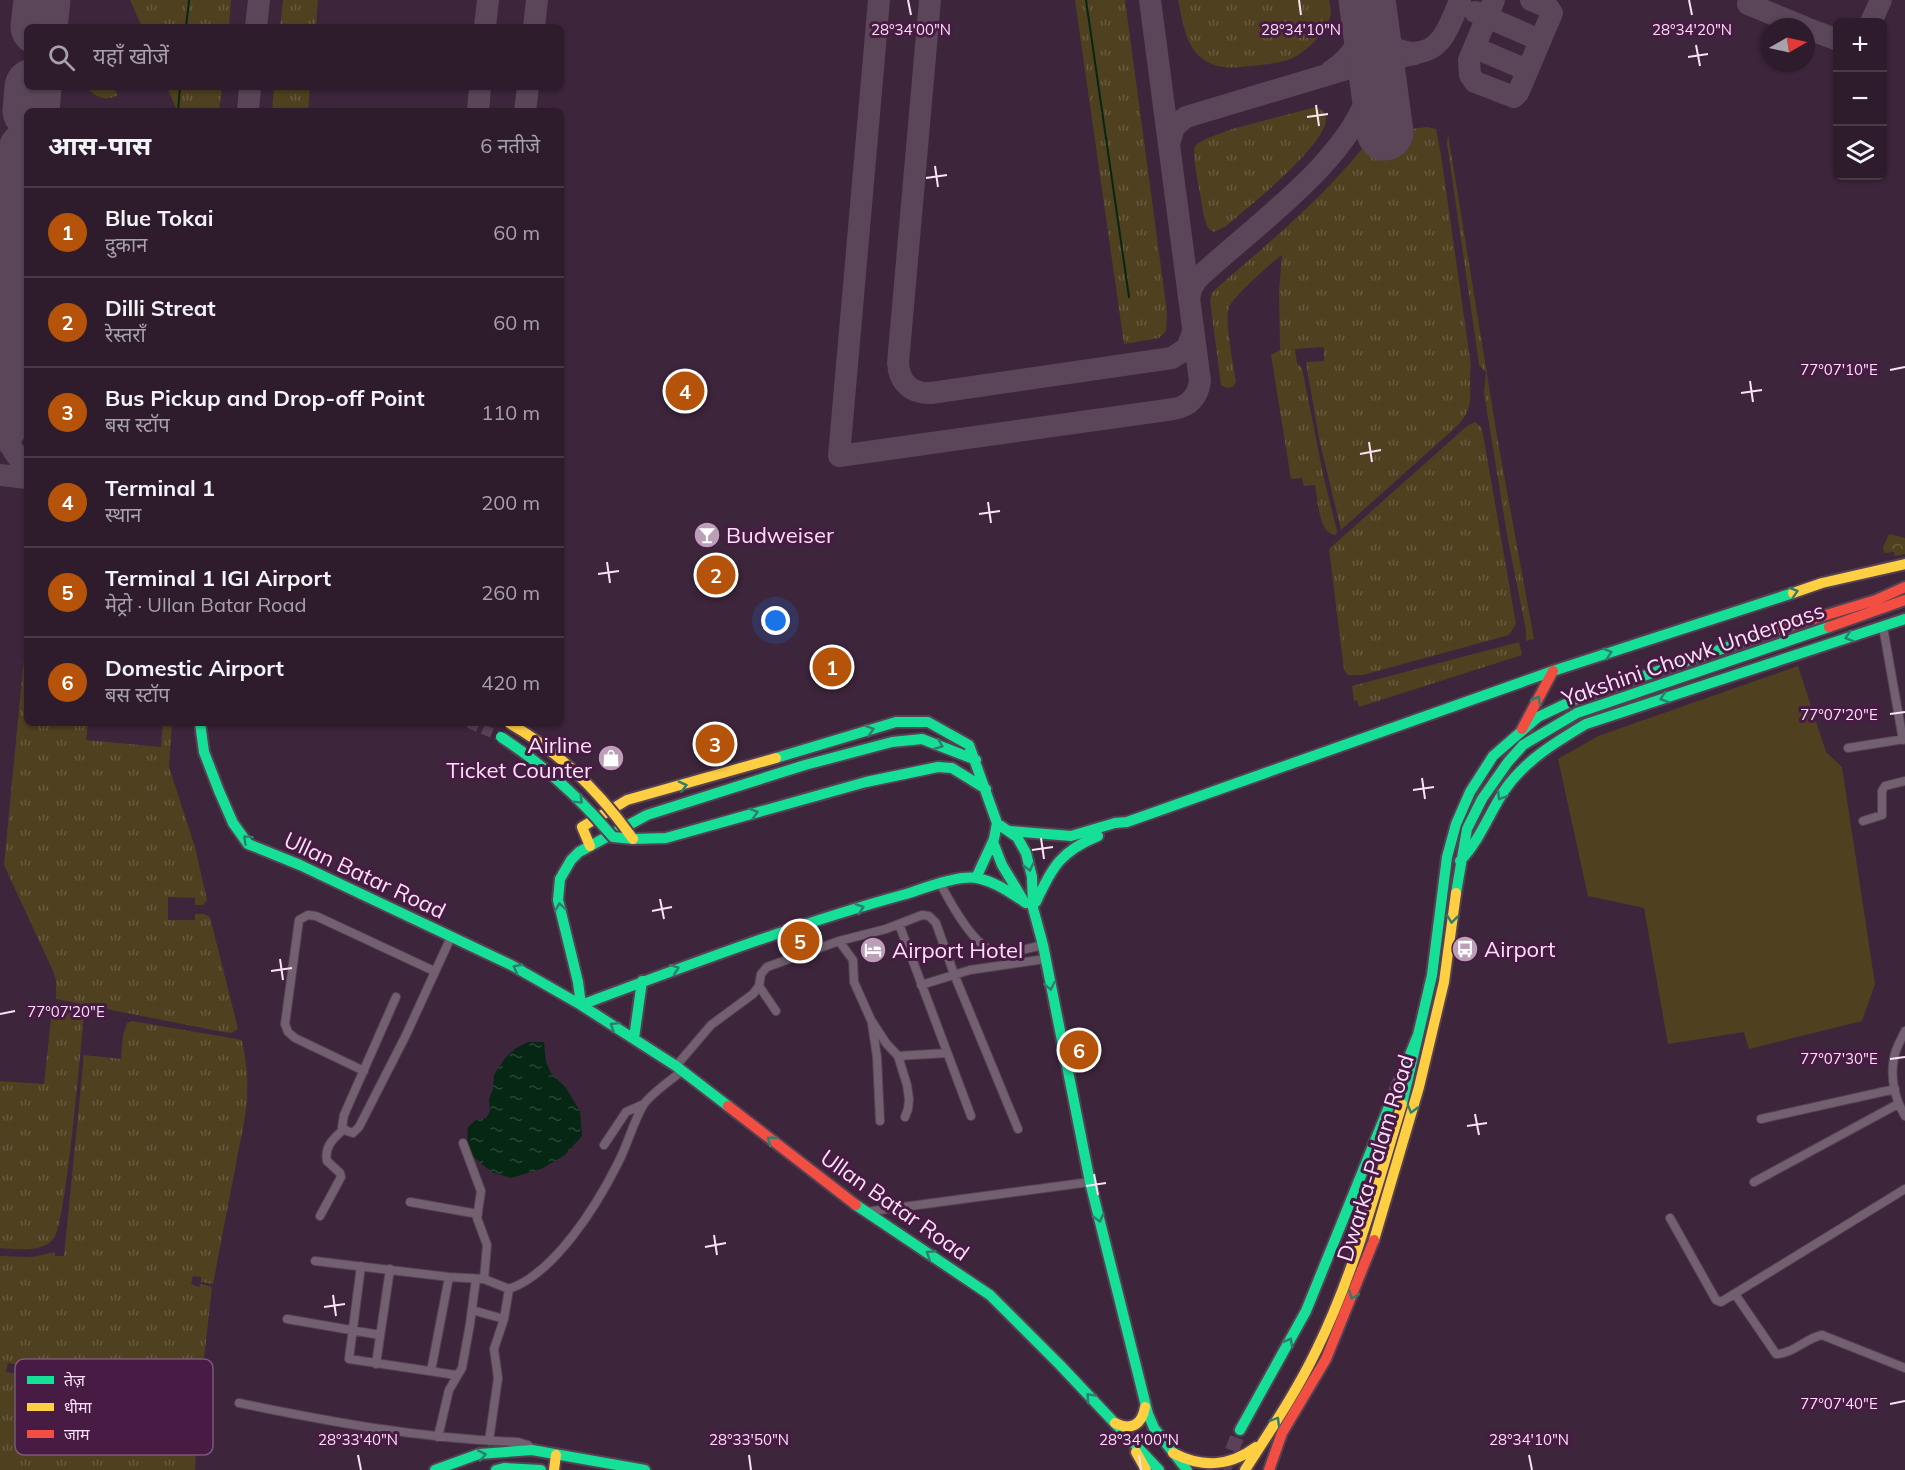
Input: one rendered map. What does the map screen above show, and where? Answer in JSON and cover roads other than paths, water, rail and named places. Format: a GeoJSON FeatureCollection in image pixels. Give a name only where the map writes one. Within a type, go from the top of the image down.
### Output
{"type":"FeatureCollection","features":[{"type":"Feature","properties":{"kind":"main road"},"geometry":{"type":"LineString","coordinates":[[1010,831],[1071,836],[1115,823],[1127,822],[1553,671],[1822,583],[1905,564]]}},
{"type":"Feature","properties":{"kind":"main road","name":"Yakshini Chowk Underpass"},"geometry":{"type":"LineString","coordinates":[[1522,729],[1538,717],[1574,700],[1745,640],[1876,600],[1905,588]]}},
{"type":"Feature","properties":{"kind":"main road","name":"Yakshini Chowk Underpass"},"geometry":{"type":"LineString","coordinates":[[1460,861],[1467,829],[1482,799],[1523,745],[1543,732],[1577,713],[1905,600]]}},
{"type":"Feature","properties":{"kind":"main road"},"geometry":{"type":"LineString","coordinates":[[1460,861],[1478,840],[1512,780],[1560,739],[1586,724],[1905,620]]}},
{"type":"Feature","properties":{"kind":"main road"},"geometry":{"type":"LineString","coordinates":[[1522,729],[1553,671]]}},
{"type":"Feature","properties":{"kind":"main road"},"geometry":{"type":"LineString","coordinates":[[590,846],[582,827],[627,800],[715,777],[896,722],[928,722],[969,745],[998,824],[993,842],[976,878]]}},
{"type":"Feature","properties":{"kind":"main road","name":"Ullan Batar Road"},"geometry":{"type":"LineString","coordinates":[[200,726],[204,752],[219,791],[233,823],[248,844],[300,865],[513,966],[581,1005],[679,1068],[865,1212],[990,1295],[1160,1470]]}},
{"type":"Feature","properties":{"kind":"main road"},"geometry":{"type":"LineString","coordinates":[[515,726],[526,731],[578,774],[620,820],[633,839]]}},
{"type":"Feature","properties":{"kind":"main road","name":"Dwarka-Palam Road"},"geometry":{"type":"LineString","coordinates":[[1418,1035],[1432,975],[1447,857],[1456,824],[1470,792],[1493,756],[1522,729]]}},
{"type":"Feature","properties":{"kind":"main road"},"geometry":{"type":"LineString","coordinates":[[501,737],[550,771],[614,837],[666,838],[866,782],[938,766],[952,768],[986,789]]}},
{"type":"Feature","properties":{"kind":"main road"},"geometry":{"type":"LineString","coordinates":[[976,760],[922,739],[892,742],[806,765],[647,815],[579,852],[571,860],[560,879],[558,900],[578,982],[581,1005],[642,981],[873,903],[941,885],[976,878],[1003,887],[1029,906]]}},
{"type":"Feature","properties":{"kind":"main road"},"geometry":{"type":"LineString","coordinates":[[1029,906],[1064,854],[1075,845],[1117,829],[1127,822]]}},
{"type":"Feature","properties":{"kind":"main road"},"geometry":{"type":"LineString","coordinates":[[998,824],[1010,831],[1024,848],[1034,894],[1029,906]]}},
{"type":"Feature","properties":{"kind":"main road"},"geometry":{"type":"LineString","coordinates":[[993,842],[1002,865],[1029,906],[1043,945],[1090,1182],[1144,1398],[1154,1428],[1186,1470]]}},
{"type":"Feature","properties":{"kind":"main road","name":"Dwarka-Palam Road"},"geometry":{"type":"LineString","coordinates":[[1275,1450],[1282,1433],[1326,1359],[1371,1251],[1419,1087],[1444,982],[1460,861]]}},
{"type":"Feature","properties":{"kind":"main road"},"geometry":{"type":"LineString","coordinates":[[634,1038],[642,981]]}},
{"type":"Feature","properties":{"kind":"main road"},"geometry":{"type":"LineString","coordinates":[[1240,1430],[1306,1311],[1418,1035]]}},
{"type":"Feature","properties":{"kind":"main road"},"geometry":{"type":"LineString","coordinates":[[1245,1470],[1317,1349],[1360,1243],[1408,1083],[1418,1035]]}},
{"type":"Feature","properties":{"kind":"main road"},"geometry":{"type":"LineString","coordinates":[[1113,1422],[1127,1428],[1140,1423],[1144,1414],[1144,1398]]}},
{"type":"Feature","properties":{"kind":"main road"},"geometry":{"type":"LineString","coordinates":[[1127,1437],[1146,1470]]}},
{"type":"Feature","properties":{"kind":"main road"},"geometry":{"type":"LineString","coordinates":[[1173,1453],[1196,1465],[1224,1465],[1246,1455],[1264,1440]]}},
{"type":"Feature","properties":{"kind":"main road"},"geometry":{"type":"LineString","coordinates":[[435,1470],[479,1454],[532,1450],[645,1470]]}},
{"type":"Feature","properties":{"kind":"main road"},"geometry":{"type":"LineString","coordinates":[[1262,1470],[1275,1450]]}},
{"type":"Feature","properties":{"kind":"main road"},"geometry":{"type":"LineString","coordinates":[[1269,1470],[1275,1450]]}},
{"type":"Feature","properties":{"kind":"main road"},"geometry":{"type":"LineString","coordinates":[[554,1470],[556,1455]]}},
{"type":"Feature","properties":{"kind":"main road"},"geometry":{"type":"LineString","coordinates":[[496,1470],[541,1470]]}},
{"type":"Feature","properties":{"kind":"street"},"geometry":{"type":"LineString","coordinates":[[1848,748],[1904,740],[1883,627]]}},
{"type":"Feature","properties":{"kind":"street"},"geometry":{"type":"LineString","coordinates":[[1863,820],[1882,815],[1882,791],[1885,786],[1905,781]]}},
{"type":"Feature","properties":{"kind":"street"},"geometry":{"type":"LineString","coordinates":[[941,885],[965,924],[978,940],[993,951],[1043,945]]}},
{"type":"Feature","properties":{"kind":"street"},"geometry":{"type":"LineString","coordinates":[[364,1071],[295,1038],[286,1028],[289,987],[299,920],[308,915],[316,916],[434,971]]}},
{"type":"Feature","properties":{"kind":"street"},"geometry":{"type":"LineString","coordinates":[[315,1261],[480,1279],[509,1289],[524,1283],[568,1242],[584,1222],[619,1162],[644,1104],[679,1068],[711,1025],[753,994],[759,986],[761,974],[766,967],[922,915],[932,917],[936,923],[954,974],[1017,1129]]}},
{"type":"Feature","properties":{"kind":"street"},"geometry":{"type":"LineString","coordinates":[[899,924],[971,1116]]}},
{"type":"Feature","properties":{"kind":"street"},"geometry":{"type":"LineString","coordinates":[[396,997],[344,1115],[342,1123],[344,1129],[353,1133],[359,1127],[406,1035],[451,937]]}},
{"type":"Feature","properties":{"kind":"street"},"geometry":{"type":"LineString","coordinates":[[839,941],[853,960],[854,982],[871,1020],[886,1043],[898,1056],[908,1092],[908,1109],[905,1117]]}},
{"type":"Feature","properties":{"kind":"street"},"geometry":{"type":"LineString","coordinates":[[921,985],[954,974],[1045,959]]}},
{"type":"Feature","properties":{"kind":"street"},"geometry":{"type":"LineString","coordinates":[[759,986],[776,1011]]}},
{"type":"Feature","properties":{"kind":"street"},"geometry":{"type":"LineString","coordinates":[[871,1020],[878,1057],[880,1121]]}},
{"type":"Feature","properties":{"kind":"street"},"geometry":{"type":"LineString","coordinates":[[1905,1031],[1894,1057],[1894,1089],[1898,1104],[1905,1116]]}},
{"type":"Feature","properties":{"kind":"street"},"geometry":{"type":"LineString","coordinates":[[898,1056],[947,1053]]}},
{"type":"Feature","properties":{"kind":"street"},"geometry":{"type":"LineString","coordinates":[[1761,1119],[1894,1089]]}},
{"type":"Feature","properties":{"kind":"street"},"geometry":{"type":"LineString","coordinates":[[604,1145],[624,1114],[633,1107],[644,1104]]}},
{"type":"Feature","properties":{"kind":"street"},"geometry":{"type":"LineString","coordinates":[[1754,1182],[1898,1104]]}},
{"type":"Feature","properties":{"kind":"street"},"geometry":{"type":"LineString","coordinates":[[320,1216],[340,1177],[340,1173],[327,1161],[326,1151],[335,1137],[344,1129]]}},
{"type":"Feature","properties":{"kind":"street"},"geometry":{"type":"LineString","coordinates":[[438,1437],[449,1390],[462,1368],[487,1245],[478,1223],[480,1185],[463,1143]]}},
{"type":"Feature","properties":{"kind":"street"},"geometry":{"type":"LineString","coordinates":[[865,1212],[1090,1182]]}},
{"type":"Feature","properties":{"kind":"street"},"geometry":{"type":"LineString","coordinates":[[1670,1218],[1717,1302],[1722,1302],[1905,1189]]}},
{"type":"Feature","properties":{"kind":"street"},"geometry":{"type":"LineString","coordinates":[[410,1202],[478,1214]]}},
{"type":"Feature","properties":{"kind":"street"},"geometry":{"type":"LineString","coordinates":[[361,1266],[349,1359],[456,1375]]}},
{"type":"Feature","properties":{"kind":"street"},"geometry":{"type":"LineString","coordinates":[[376,1364],[390,1269]]}},
{"type":"Feature","properties":{"kind":"street"},"geometry":{"type":"LineString","coordinates":[[431,1371],[448,1277]]}},
{"type":"Feature","properties":{"kind":"street"},"geometry":{"type":"LineString","coordinates":[[489,1441],[498,1378],[494,1349],[504,1319],[509,1289]]}},
{"type":"Feature","properties":{"kind":"street"},"geometry":{"type":"LineString","coordinates":[[1735,1294],[1776,1354],[1785,1353],[1822,1335],[1905,1368]]}},
{"type":"Feature","properties":{"kind":"street"},"geometry":{"type":"LineString","coordinates":[[472,1310],[504,1319]]}},
{"type":"Feature","properties":{"kind":"street"},"geometry":{"type":"LineString","coordinates":[[287,1319],[380,1335]]}},
{"type":"Feature","properties":{"kind":"street"},"geometry":{"type":"LineString","coordinates":[[239,1403],[291,1414],[438,1437],[525,1443],[532,1450]]}},
{"type":"Feature","properties":{"kind":"water"},"geometry":{"type":"Polygon","coordinates":[[[528,1042],[544,1042],[546,1062],[551,1073],[566,1088],[580,1111],[582,1136],[565,1155],[541,1169],[511,1178],[494,1173],[476,1160],[467,1146],[468,1127],[476,1120],[486,1118],[490,1111],[489,1099],[493,1089],[494,1075],[505,1058],[516,1048],[528,1042]]]}},
{"type":"Feature","properties":{"kind":"waterway"},"geometry":{"type":"LineString","coordinates":[[186,24],[189,0]]}},
{"type":"Feature","properties":{"kind":"waterway"},"geometry":{"type":"LineString","coordinates":[[1086,0],[1129,297]]}},
{"type":"Feature","properties":{"kind":"waterway"},"geometry":{"type":"LineString","coordinates":[[178,108],[180,90]]}},
{"type":"Feature","properties":{"kind":"tunnel"},"geometry":{"type":"LineString","coordinates":[[476,726],[501,737]]}},
{"type":"Feature","properties":{"kind":"tunnel"},"geometry":{"type":"LineString","coordinates":[[1224,1470],[1240,1430]]}},
{"type":"Feature","properties":{"kind":"place","name":"Terminal 1"},"geometry":{"type":"Point","coordinates":[685,391]}},
{"type":"Feature","properties":{"kind":"place","name":"Budweiser"},"geometry":{"type":"Point","coordinates":[707,535]}},
{"type":"Feature","properties":{"kind":"place","name":"Dilli Streat"},"geometry":{"type":"Point","coordinates":[716,575]}},
{"type":"Feature","properties":{"kind":"place","name":"Blue Tokai"},"geometry":{"type":"Point","coordinates":[832,667]}},
{"type":"Feature","properties":{"kind":"place","name":"Bus Pickup and Drop-off Point"},"geometry":{"type":"Point","coordinates":[715,744]}},
{"type":"Feature","properties":{"kind":"place","name":"Airline Ticket Counter"},"geometry":{"type":"Point","coordinates":[611,758]}},
{"type":"Feature","properties":{"kind":"place","name":"Terminal 1 IGI Airport"},"geometry":{"type":"Point","coordinates":[800,941]}},
{"type":"Feature","properties":{"kind":"place","name":"Airport"},"geometry":{"type":"Point","coordinates":[1465,949]}},
{"type":"Feature","properties":{"kind":"place","name":"Airport Hotel"},"geometry":{"type":"Point","coordinates":[873,950]}},
{"type":"Feature","properties":{"kind":"place","name":"Domestic Airport"},"geometry":{"type":"Point","coordinates":[1079,1050]}}]}
